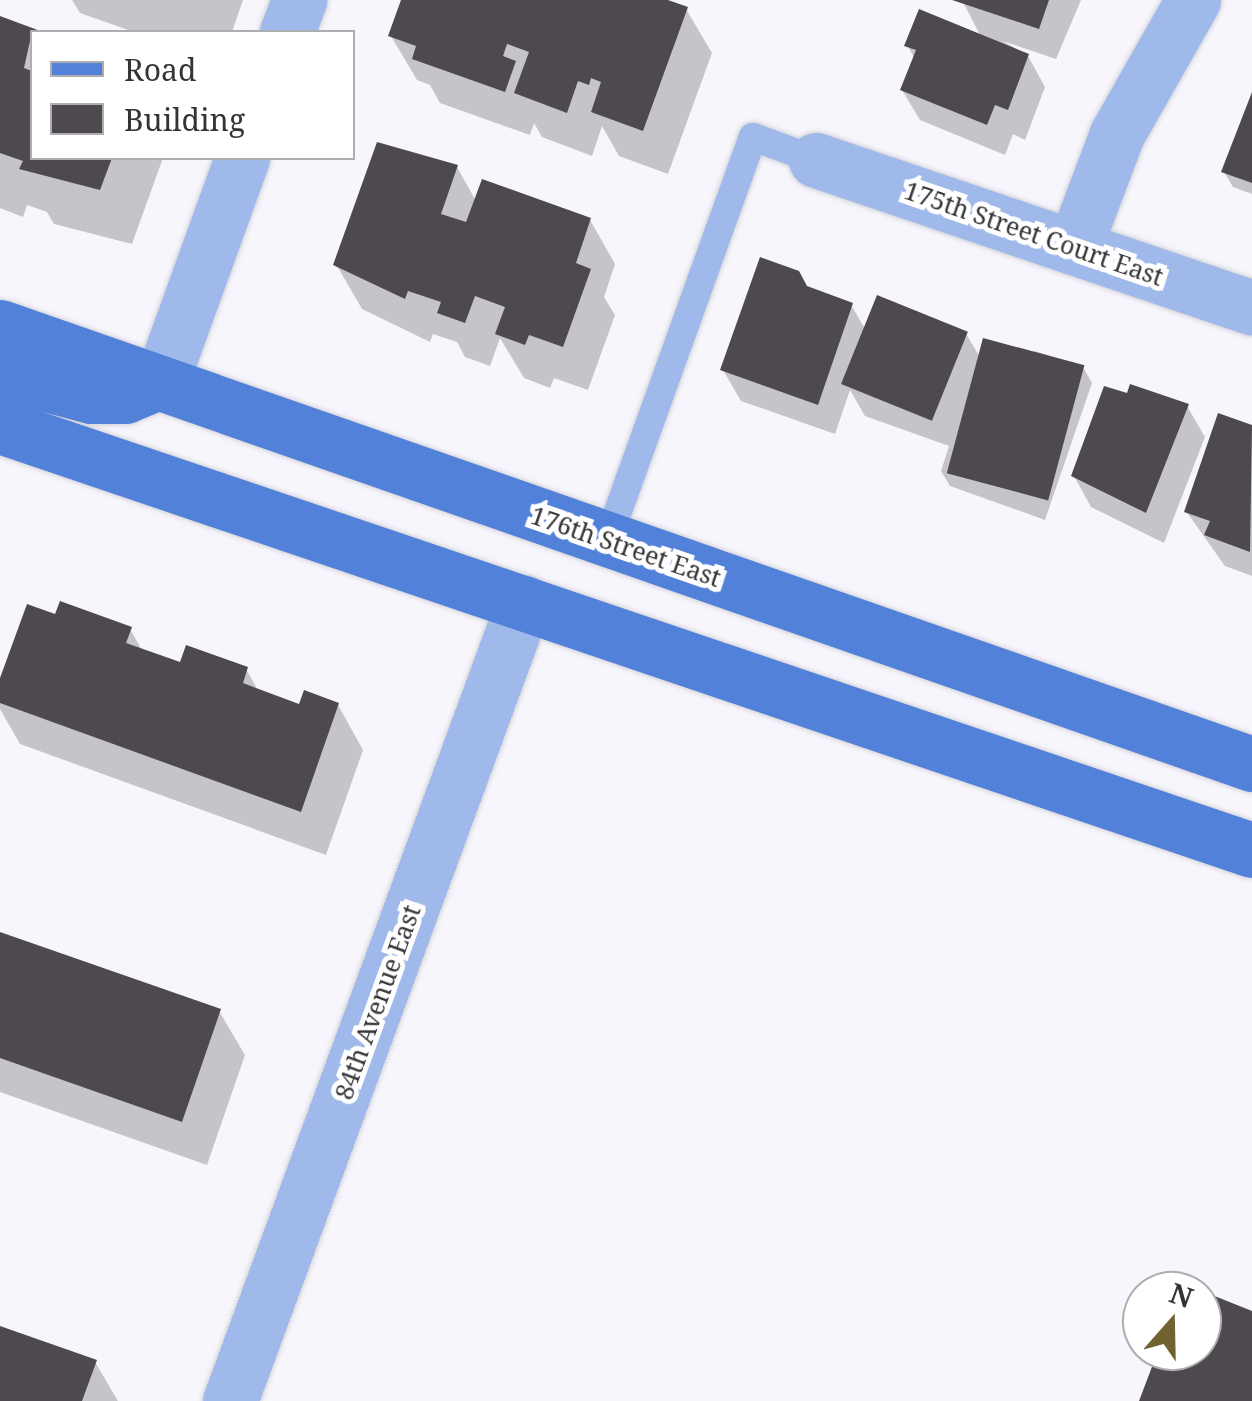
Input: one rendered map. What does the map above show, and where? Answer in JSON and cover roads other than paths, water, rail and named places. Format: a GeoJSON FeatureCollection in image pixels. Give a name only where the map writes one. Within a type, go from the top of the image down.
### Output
{"type":"FeatureCollection","features":[{"type":"Feature","properties":{"kind":"main road","name":"176th Street East"},"geometry":{"type":"LineString","coordinates":[[0,327],[1252,764]]}},
{"type":"Feature","properties":{"kind":"main road"},"geometry":{"type":"LineString","coordinates":[[0,372],[91,396],[125,396],[161,382]]}},
{"type":"Feature","properties":{"kind":"main road"},"geometry":{"type":"LineString","coordinates":[[0,426],[1252,850]]}},
{"type":"Feature","properties":{"kind":"street"},"geometry":{"type":"LineString","coordinates":[[288,30],[299,0]]}},
{"type":"Feature","properties":{"kind":"street"},"geometry":{"type":"LineString","coordinates":[[1075,245],[1118,134],[1193,0]]}},
{"type":"Feature","properties":{"kind":"street"},"geometry":{"type":"LineString","coordinates":[[161,382],[241,160]]}},
{"type":"Feature","properties":{"kind":"street","name":"175th Street Court East"},"geometry":{"type":"LineString","coordinates":[[816,160],[1252,308]]}},
{"type":"Feature","properties":{"kind":"street","name":"84th Avenue East"},"geometry":{"type":"LineString","coordinates":[[230,1401],[524,602]]}},
{"type":"Feature","properties":{"kind":"lane"},"geometry":{"type":"LineString","coordinates":[[608,539],[753,137],[816,160]]}}]}
